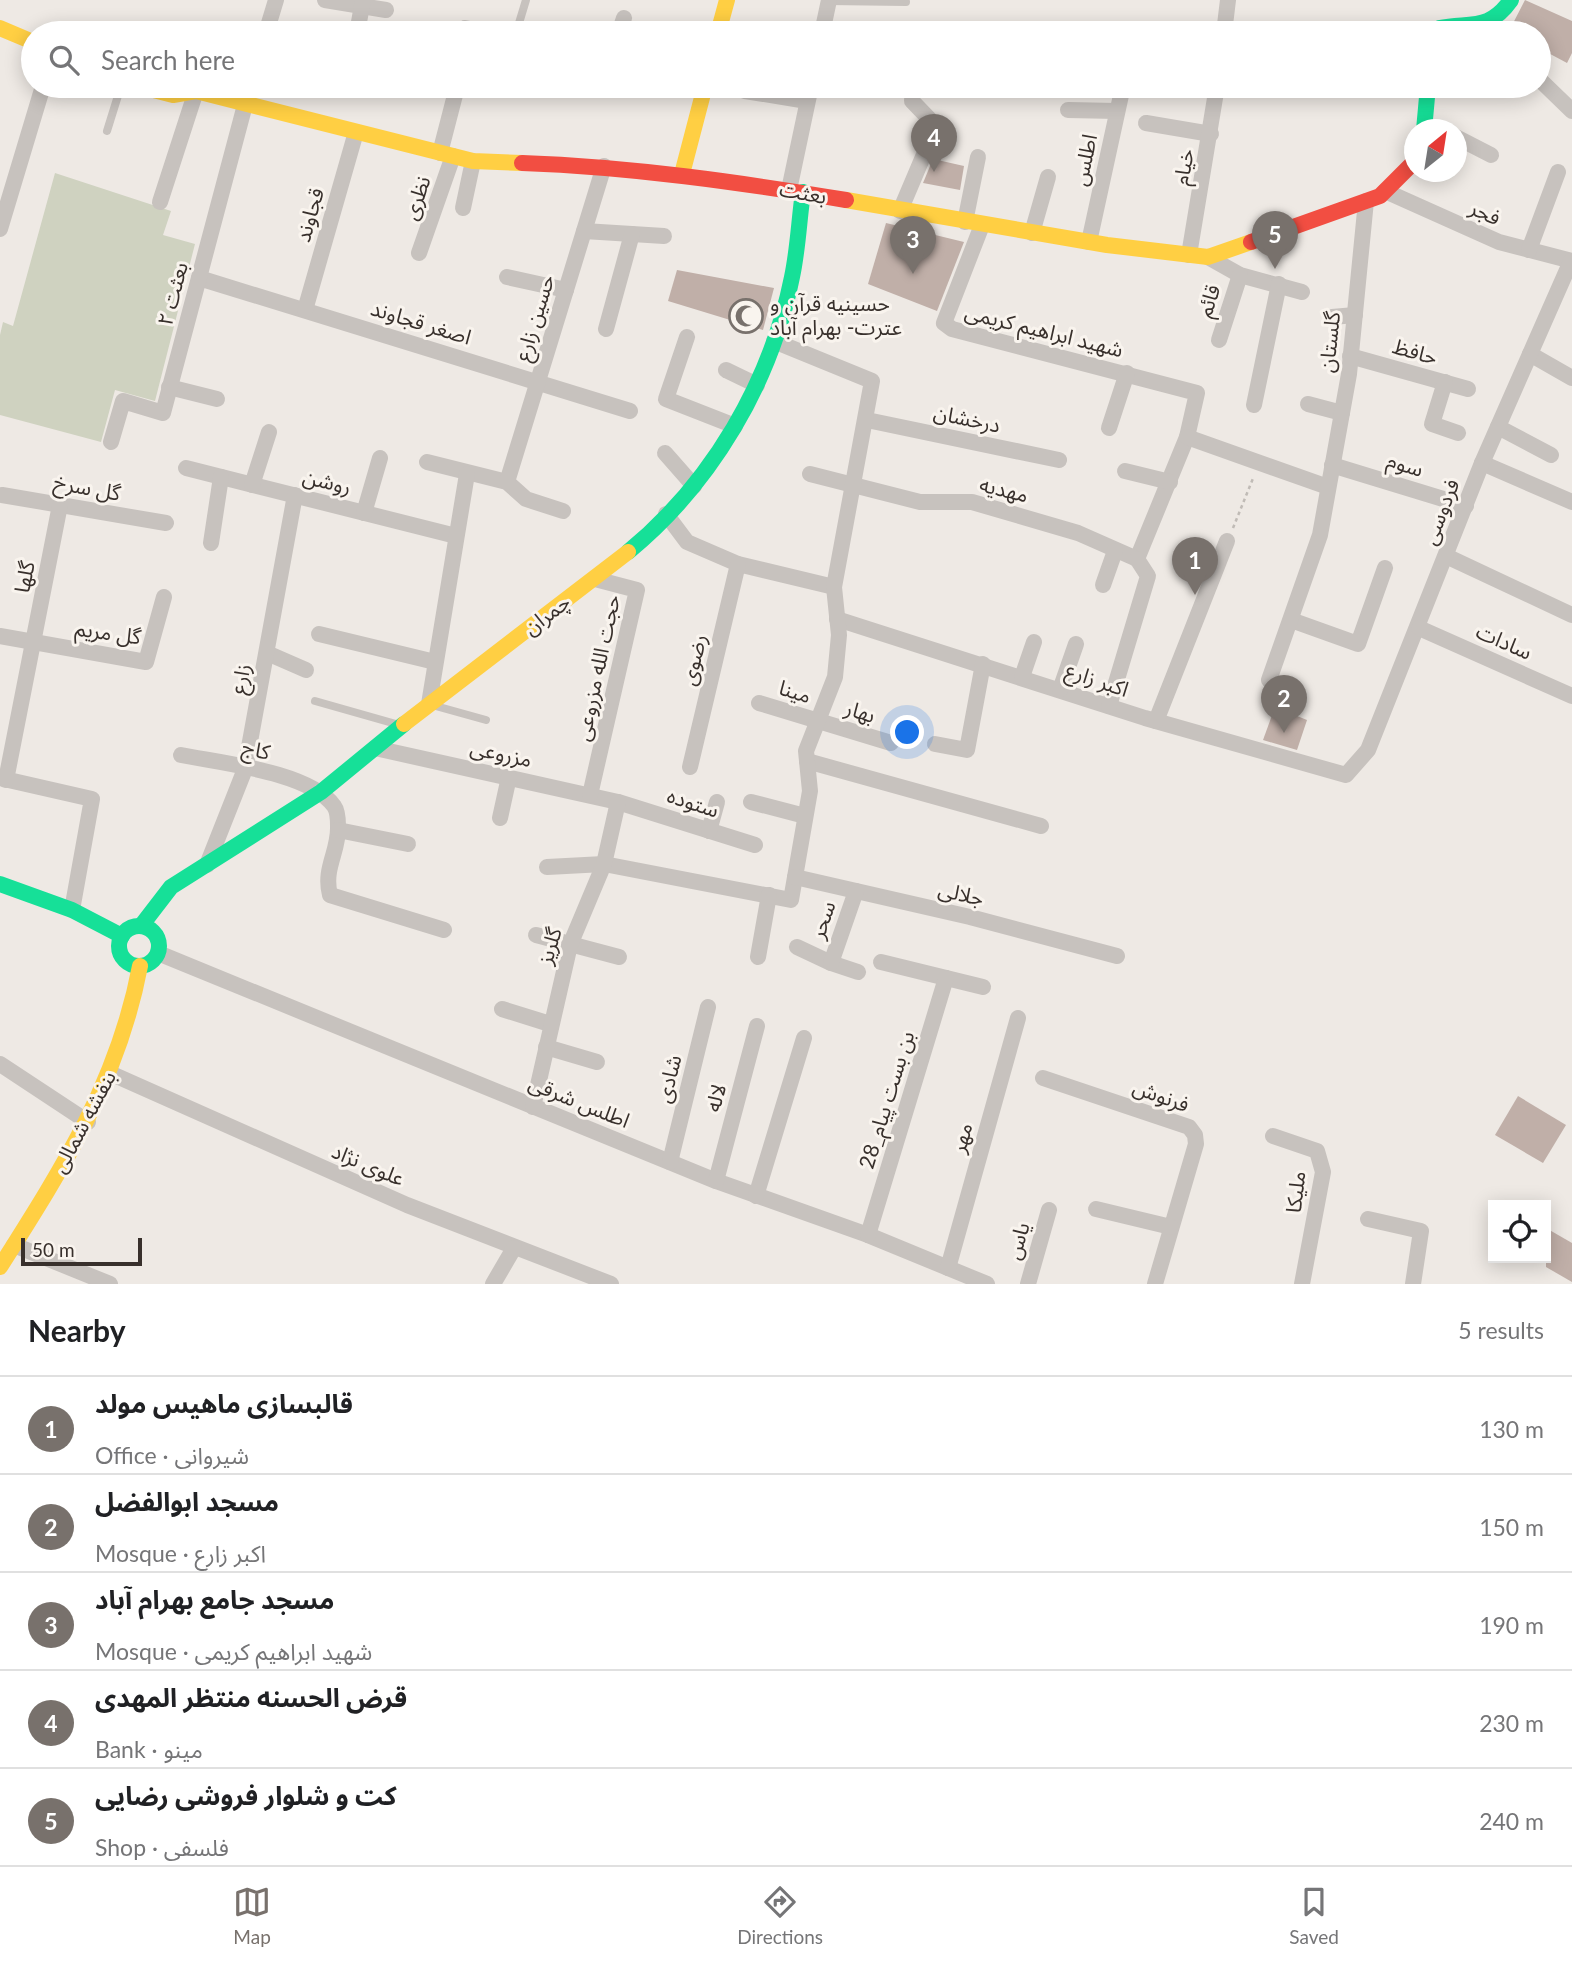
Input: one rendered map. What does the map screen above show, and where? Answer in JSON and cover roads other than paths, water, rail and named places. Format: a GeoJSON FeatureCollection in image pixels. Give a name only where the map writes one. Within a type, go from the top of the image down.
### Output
{"type":"FeatureCollection","features":[{"type":"Feature","properties":{"kind":"street"},"geometry":{"type":"LineString","coordinates":[[270,21],[276,0]]}},
{"type":"Feature","properties":{"kind":"street"},"geometry":{"type":"LineString","coordinates":[[325,0],[363,3],[386,10]]}},
{"type":"Feature","properties":{"kind":"street"},"geometry":{"type":"LineString","coordinates":[[721,21],[727,0]]}},
{"type":"Feature","properties":{"kind":"street"},"geometry":{"type":"LineString","coordinates":[[1225,21],[1228,0]]}},
{"type":"Feature","properties":{"kind":"street"},"geometry":{"type":"LineString","coordinates":[[1496,21],[1511,0]]}},
{"type":"Feature","properties":{"kind":"street"},"geometry":{"type":"LineString","coordinates":[[824,21],[828,1]]}},
{"type":"Feature","properties":{"kind":"street"},"geometry":{"type":"LineString","coordinates":[[359,21],[363,3]]}},
{"type":"Feature","properties":{"kind":"street"},"geometry":{"type":"LineString","coordinates":[[0,28],[21,37]]}},
{"type":"Feature","properties":{"kind":"street"},"geometry":{"type":"LineString","coordinates":[[1551,91],[1572,111]]}},
{"type":"Feature","properties":{"kind":"street"},"geometry":{"type":"LineString","coordinates":[[0,229],[39,98]]}},
{"type":"Feature","properties":{"kind":"street"},"geometry":{"type":"LineString","coordinates":[[160,202],[194,98]]}},
{"type":"Feature","properties":{"kind":"street","name":"بعثت"},"geometry":{"type":"LineString","coordinates":[[222,98],[472,161],[604,166],[682,174],[1089,242],[1208,257],[1366,201],[1385,191],[1404,173]]}},
{"type":"Feature","properties":{"kind":"street","name":"بعثت ۲"},"geometry":{"type":"LineString","coordinates":[[111,442],[123,401],[163,413],[247,98]]}},
{"type":"Feature","properties":{"kind":"street","name":"نظری"},"geometry":{"type":"LineString","coordinates":[[419,253],[447,155],[455,98]]}},
{"type":"Feature","properties":{"kind":"street"},"geometry":{"type":"LineString","coordinates":[[682,174],[702,98]]}},
{"type":"Feature","properties":{"kind":"street"},"geometry":{"type":"LineString","coordinates":[[796,191],[808,98]]}},
{"type":"Feature","properties":{"kind":"street"},"geometry":{"type":"LineString","coordinates":[[900,211],[936,125],[912,101],[912,98]]}},
{"type":"Feature","properties":{"kind":"street","name":"اطلس"},"geometry":{"type":"LineString","coordinates":[[1089,242],[1120,98]]}},
{"type":"Feature","properties":{"kind":"street","name":"خیام"},"geometry":{"type":"LineString","coordinates":[[1189,255],[1211,134],[1215,98]]}},
{"type":"Feature","properties":{"kind":"street"},"geometry":{"type":"LineString","coordinates":[[1426,119],[1427,98]]}},
{"type":"Feature","properties":{"kind":"street"},"geometry":{"type":"LineString","coordinates":[[1068,110],[1117,111]]}},
{"type":"Feature","properties":{"kind":"street"},"geometry":{"type":"LineString","coordinates":[[1146,123],[1211,134]]}},
{"type":"Feature","properties":{"kind":"street","name":"قجاوند"},"geometry":{"type":"LineString","coordinates":[[305,310],[356,132]]}},
{"type":"Feature","properties":{"kind":"street"},"geometry":{"type":"LineString","coordinates":[[1467,142],[1491,155]]}},
{"type":"Feature","properties":{"kind":"street"},"geometry":{"type":"LineString","coordinates":[[965,222],[978,157]]}},
{"type":"Feature","properties":{"kind":"street"},"geometry":{"type":"LineString","coordinates":[[463,208],[472,161]]}},
{"type":"Feature","properties":{"kind":"street","name":"حسین زارع"},"geometry":{"type":"LineString","coordinates":[[507,482],[604,166]]}},
{"type":"Feature","properties":{"kind":"street"},"geometry":{"type":"LineString","coordinates":[[1529,250],[1558,172]]}},
{"type":"Feature","properties":{"kind":"street"},"geometry":{"type":"LineString","coordinates":[[1032,233],[1048,177]]}},
{"type":"Feature","properties":{"kind":"street","name":"چمران"},"geometry":{"type":"LineString","coordinates":[[141,926],[172,887],[321,792],[429,704],[639,543],[694,486],[735,426],[757,385],[774,341],[792,277],[796,191]]}},
{"type":"Feature","properties":{"kind":"street","name":"فجر"},"geometry":{"type":"LineString","coordinates":[[1385,191],[1499,242],[1572,261]]}},
{"type":"Feature","properties":{"kind":"street","name":"گلستان"},"geometry":{"type":"LineString","coordinates":[[1269,680],[1320,535],[1350,356],[1366,201]]}},
{"type":"Feature","properties":{"kind":"street","name":"شهید ابراهیم کریمی"},"geometry":{"type":"LineString","coordinates":[[982,225],[944,323],[952,329],[1197,393],[1187,437]]}},
{"type":"Feature","properties":{"kind":"street"},"geometry":{"type":"LineString","coordinates":[[584,231],[664,236]]}},
{"type":"Feature","properties":{"kind":"street"},"geometry":{"type":"LineString","coordinates":[[607,330],[632,234]]}},
{"type":"Feature","properties":{"kind":"street"},"geometry":{"type":"LineString","coordinates":[[1208,257],[1240,275],[1302,292]]}},
{"type":"Feature","properties":{"kind":"street","name":"فردوسی"},"geometry":{"type":"LineString","coordinates":[[1346,775],[1368,750],[1419,628],[1482,463],[1572,261]]}},
{"type":"Feature","properties":{"kind":"street","name":"قائم"},"geometry":{"type":"LineString","coordinates":[[1219,340],[1240,275]]}},
{"type":"Feature","properties":{"kind":"street"},"geometry":{"type":"LineString","coordinates":[[507,277],[566,290]]}},
{"type":"Feature","properties":{"kind":"street","name":"اصغر قجاوند"},"geometry":{"type":"LineString","coordinates":[[199,278],[538,380],[630,411]]}},
{"type":"Feature","properties":{"kind":"street"},"geometry":{"type":"LineString","coordinates":[[1254,405],[1279,284]]}},
{"type":"Feature","properties":{"kind":"street"},"geometry":{"type":"LineString","coordinates":[[1332,317],[1355,315]]}},
{"type":"Feature","properties":{"kind":"street"},"geometry":{"type":"LineString","coordinates":[[687,337],[666,399],[735,426]]}},
{"type":"Feature","properties":{"kind":"street"},"geometry":{"type":"LineString","coordinates":[[547,867],[604,864],[792,900],[810,791],[806,751],[835,677],[837,619],[834,587],[867,420],[872,381],[774,341]]}},
{"type":"Feature","properties":{"kind":"street"},"geometry":{"type":"LineString","coordinates":[[1530,354],[1572,378]]}},
{"type":"Feature","properties":{"kind":"street","name":"حافظ"},"geometry":{"type":"LineString","coordinates":[[1350,356],[1468,389]]}},
{"type":"Feature","properties":{"kind":"street"},"geometry":{"type":"LineString","coordinates":[[726,370],[757,385]]}},
{"type":"Feature","properties":{"kind":"street"},"geometry":{"type":"LineString","coordinates":[[1109,428],[1126,373]]}},
{"type":"Feature","properties":{"kind":"street"},"geometry":{"type":"LineString","coordinates":[[1445,382],[1432,424],[1458,433]]}},
{"type":"Feature","properties":{"kind":"street"},"geometry":{"type":"LineString","coordinates":[[169,387],[218,399]]}},
{"type":"Feature","properties":{"kind":"street"},"geometry":{"type":"LineString","coordinates":[[1308,404],[1342,412]]}},
{"type":"Feature","properties":{"kind":"street","name":"درخشان"},"geometry":{"type":"LineString","coordinates":[[867,420],[1059,460]]}},
{"type":"Feature","properties":{"kind":"street"},"geometry":{"type":"LineString","coordinates":[[1498,427],[1551,456]]}},
{"type":"Feature","properties":{"kind":"street"},"geometry":{"type":"LineString","coordinates":[[252,485],[269,432]]}},
{"type":"Feature","properties":{"kind":"street"},"geometry":{"type":"LineString","coordinates":[[1109,706],[1148,576],[1137,559],[1187,437],[1328,487]]}},
{"type":"Feature","properties":{"kind":"street"},"geometry":{"type":"LineString","coordinates":[[666,453],[694,486]]}},
{"type":"Feature","properties":{"kind":"street"},"geometry":{"type":"LineString","coordinates":[[364,513],[380,458]]}},
{"type":"Feature","properties":{"kind":"street"},"geometry":{"type":"LineString","coordinates":[[428,462],[507,482],[526,499],[563,511]]}},
{"type":"Feature","properties":{"kind":"street"},"geometry":{"type":"LineString","coordinates":[[1482,463],[1572,502]]}},
{"type":"Feature","properties":{"kind":"street","name":"سوم"},"geometry":{"type":"LineString","coordinates":[[1332,465],[1466,506]]}},
{"type":"Feature","properties":{"kind":"street","name":"روشن"},"geometry":{"type":"LineString","coordinates":[[186,468],[456,536]]}},
{"type":"Feature","properties":{"kind":"street"},"geometry":{"type":"LineString","coordinates":[[1125,471],[1170,482]]}},
{"type":"Feature","properties":{"kind":"street"},"geometry":{"type":"LineString","coordinates":[[429,704],[467,474]]}},
{"type":"Feature","properties":{"kind":"street","name":"مهدیه"},"geometry":{"type":"LineString","coordinates":[[810,474],[920,502],[972,502],[1078,533],[1137,559]]}},
{"type":"Feature","properties":{"kind":"street"},"geometry":{"type":"LineString","coordinates":[[211,543],[221,477]]}},
{"type":"Feature","properties":{"kind":"street","name":"گل سرخ"},"geometry":{"type":"LineString","coordinates":[[2,495],[166,523]]}},
{"type":"Feature","properties":{"kind":"street","name":"زارع"},"geometry":{"type":"LineString","coordinates":[[207,865],[245,769],[295,495]]}},
{"type":"Feature","properties":{"kind":"street","name":"گلها"},"geometry":{"type":"LineString","coordinates":[[3,779],[60,505]]}},
{"type":"Feature","properties":{"kind":"street"},"geometry":{"type":"LineString","coordinates":[[666,514],[687,542],[738,564],[834,587]]}},
{"type":"Feature","properties":{"kind":"street"},"geometry":{"type":"LineString","coordinates":[[1156,721],[1227,541]]}},
{"type":"Feature","properties":{"kind":"street"},"geometry":{"type":"LineString","coordinates":[[1103,585],[1115,551]]}},
{"type":"Feature","properties":{"kind":"street"},"geometry":{"type":"LineString","coordinates":[[1446,556],[1572,615]]}},
{"type":"Feature","properties":{"kind":"street","name":"رضوی"},"geometry":{"type":"LineString","coordinates":[[690,767],[738,564]]}},
{"type":"Feature","properties":{"kind":"street"},"geometry":{"type":"LineString","coordinates":[[1291,620],[1358,644],[1385,568]]}},
{"type":"Feature","properties":{"kind":"street","name":"حجت الله مزروعی"},"geometry":{"type":"LineString","coordinates":[[590,795],[637,590],[595,579]]}},
{"type":"Feature","properties":{"kind":"street","name":"گل مریم"},"geometry":{"type":"LineString","coordinates":[[0,636],[146,662],[164,597]]}},
{"type":"Feature","properties":{"kind":"street","name":"اکبر زارع"},"geometry":{"type":"LineString","coordinates":[[837,619],[1156,721],[1346,775]]}},
{"type":"Feature","properties":{"kind":"street","name":"سادات"},"geometry":{"type":"LineString","coordinates":[[1419,628],[1572,695]]}},
{"type":"Feature","properties":{"kind":"street"},"geometry":{"type":"LineString","coordinates":[[319,634],[435,662]]}},
{"type":"Feature","properties":{"kind":"street"},"geometry":{"type":"LineString","coordinates":[[1022,677],[1034,642]]}},
{"type":"Feature","properties":{"kind":"street"},"geometry":{"type":"LineString","coordinates":[[1060,690],[1076,644]]}},
{"type":"Feature","properties":{"kind":"street"},"geometry":{"type":"LineString","coordinates":[[267,653],[306,670]]}},
{"type":"Feature","properties":{"kind":"street"},"geometry":{"type":"LineString","coordinates":[[935,744],[967,750],[983,664]]}},
{"type":"Feature","properties":{"kind":"street","name":"مینا"},"geometry":{"type":"LineString","coordinates":[[759,703],[818,721]]}},
{"type":"Feature","properties":{"kind":"street","name":"بهار"},"geometry":{"type":"LineString","coordinates":[[818,721],[891,743]]}},
{"type":"Feature","properties":{"kind":"street","name":"مزروعی"},"geometry":{"type":"LineString","coordinates":[[375,748],[618,802]]}},
{"type":"Feature","properties":{"kind":"street","name":"کاج"},"geometry":{"type":"LineString","coordinates":[[181,755],[283,777],[321,792]]}},
{"type":"Feature","properties":{"kind":"street"},"geometry":{"type":"LineString","coordinates":[[807,761],[1041,827]]}},
{"type":"Feature","properties":{"kind":"street"},"geometry":{"type":"LineString","coordinates":[[500,818],[509,777]]}},
{"type":"Feature","properties":{"kind":"street"},"geometry":{"type":"LineString","coordinates":[[3,779],[92,799],[72,910]]}},
{"type":"Feature","properties":{"kind":"street"},"geometry":{"type":"LineString","coordinates":[[321,792],[336,807],[338,830],[326,880],[330,895],[444,930]]}},
{"type":"Feature","properties":{"kind":"street","name":"ستوده"},"geometry":{"type":"LineString","coordinates":[[618,802],[755,845]]}},
{"type":"Feature","properties":{"kind":"street","name":"گلریز"},"geometry":{"type":"LineString","coordinates":[[533,1107],[570,945],[604,864],[618,802]]}},
{"type":"Feature","properties":{"kind":"street"},"geometry":{"type":"LineString","coordinates":[[709,831],[717,802]]}},
{"type":"Feature","properties":{"kind":"street"},"geometry":{"type":"LineString","coordinates":[[751,802],[806,816]]}},
{"type":"Feature","properties":{"kind":"street"},"geometry":{"type":"LineString","coordinates":[[338,830],[408,844]]}},
{"type":"Feature","properties":{"kind":"street","name":"جلالی"},"geometry":{"type":"LineString","coordinates":[[795,877],[1117,956]]}},
{"type":"Feature","properties":{"kind":"street"},"geometry":{"type":"LineString","coordinates":[[0,884],[72,910],[122,936]]}},
{"type":"Feature","properties":{"kind":"street","name":"سحر"},"geometry":{"type":"LineString","coordinates":[[831,964],[856,891]]}},
{"type":"Feature","properties":{"kind":"street"},"geometry":{"type":"LineString","coordinates":[[758,957],[769,895]]}},
{"type":"Feature","properties":{"kind":"street"},"geometry":{"type":"LineString","coordinates":[[141,926],[156,936],[158,953],[151,962],[140,966],[128,962],[121,953],[122,936],[130,928],[141,926]]}},
{"type":"Feature","properties":{"kind":"street"},"geometry":{"type":"LineString","coordinates":[[536,935],[620,957]]}},
{"type":"Feature","properties":{"kind":"street"},"geometry":{"type":"LineString","coordinates":[[797,947],[831,964],[858,972]]}},
{"type":"Feature","properties":{"kind":"street","name":"اطلس شرقی"},"geometry":{"type":"LineString","coordinates":[[158,953],[716,1181],[868,1235],[987,1284]]}},
{"type":"Feature","properties":{"kind":"street"},"geometry":{"type":"LineString","coordinates":[[881,962],[983,987]]}},
{"type":"Feature","properties":{"kind":"street","name":"بنفشه شمالی"},"geometry":{"type":"LineString","coordinates":[[0,1267],[88,1122],[112,1074],[134,1010],[140,966]]}},
{"type":"Feature","properties":{"kind":"street","name":"بن بست پیام_28"},"geometry":{"type":"LineString","coordinates":[[868,1235],[946,978]]}},
{"type":"Feature","properties":{"kind":"street","name":"شادی"},"geometry":{"type":"LineString","coordinates":[[670,1162],[708,1007]]}},
{"type":"Feature","properties":{"kind":"street"},"geometry":{"type":"LineString","coordinates":[[502,1009],[550,1024]]}},
{"type":"Feature","properties":{"kind":"street","name":"مهر"},"geometry":{"type":"LineString","coordinates":[[948,1268],[1018,1018]]}},
{"type":"Feature","properties":{"kind":"street","name":"لاله"},"geometry":{"type":"LineString","coordinates":[[716,1181],[757,1026]]}},
{"type":"Feature","properties":{"kind":"street"},"geometry":{"type":"LineString","coordinates":[[756,1196],[804,1038]]}},
{"type":"Feature","properties":{"kind":"street"},"geometry":{"type":"LineString","coordinates":[[546,1047],[597,1062]]}},
{"type":"Feature","properties":{"kind":"street"},"geometry":{"type":"LineString","coordinates":[[0,1064],[88,1122]]}},
{"type":"Feature","properties":{"kind":"street","name":"علوی نژاد"},"geometry":{"type":"LineString","coordinates":[[112,1074],[278,1150],[514,1248],[611,1284]]}},
{"type":"Feature","properties":{"kind":"street","name":"فرنوش"},"geometry":{"type":"LineString","coordinates":[[1044,1078],[1189,1127],[1195,1135],[1196,1144],[1155,1284]]}},
{"type":"Feature","properties":{"kind":"street","name":"ملیکا"},"geometry":{"type":"LineString","coordinates":[[1273,1136],[1317,1151],[1323,1172],[1301,1284]]}},
{"type":"Feature","properties":{"kind":"street"},"geometry":{"type":"LineString","coordinates":[[1096,1209],[1171,1227]]}},
{"type":"Feature","properties":{"kind":"street","name":"یاس"},"geometry":{"type":"LineString","coordinates":[[1028,1284],[1049,1210]]}},
{"type":"Feature","properties":{"kind":"street"},"geometry":{"type":"LineString","coordinates":[[1368,1219],[1421,1231],[1413,1284]]}},
{"type":"Feature","properties":{"kind":"street"},"geometry":{"type":"LineString","coordinates":[[13,1245],[110,1284]]}},
{"type":"Feature","properties":{"kind":"street"},"geometry":{"type":"LineString","coordinates":[[493,1284],[514,1248]]}},
{"type":"Feature","properties":{"kind":"lane"},"geometry":{"type":"LineString","coordinates":[[520,21],[526,0]]}},
{"type":"Feature","properties":{"kind":"lane"},"geometry":{"type":"LineString","coordinates":[[828,1],[906,2]]}},
{"type":"Feature","properties":{"kind":"lane"},"geometry":{"type":"LineString","coordinates":[[107,131],[117,98]]}},
{"type":"Feature","properties":{"kind":"lane"},"geometry":{"type":"LineString","coordinates":[[316,701],[402,726]]}},
{"type":"Feature","properties":{"kind":"lane"},"geometry":{"type":"LineString","coordinates":[[429,704],[486,720]]}},
{"type":"Feature","properties":{"kind":"place","name":"قرض الحسنه منتظر المهدی"},"geometry":{"type":"Point","coordinates":[934,172]}},
{"type":"Feature","properties":{"kind":"place","name":"کت و شلوار فروشی رضایی"},"geometry":{"type":"Point","coordinates":[1275,269]}},
{"type":"Feature","properties":{"kind":"place","name":"مسجد جامع بهرام آباد"},"geometry":{"type":"Point","coordinates":[913,274]}},
{"type":"Feature","properties":{"kind":"place","name":"حسینیه قرآن و عترت- بهرام آباد"},"geometry":{"type":"Point","coordinates":[746,316]}},
{"type":"Feature","properties":{"kind":"place","name":"قالبسازی ماهیس مولد"},"geometry":{"type":"Point","coordinates":[1195,595]}},
{"type":"Feature","properties":{"kind":"place","name":"مسجد ابوالفضل"},"geometry":{"type":"Point","coordinates":[1284,733]}}]}
